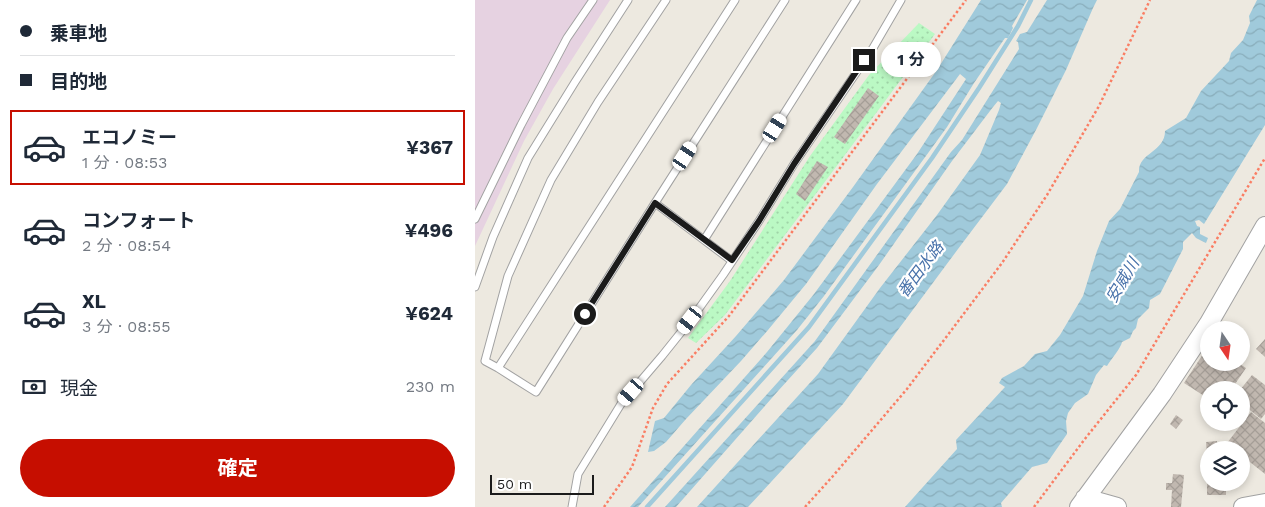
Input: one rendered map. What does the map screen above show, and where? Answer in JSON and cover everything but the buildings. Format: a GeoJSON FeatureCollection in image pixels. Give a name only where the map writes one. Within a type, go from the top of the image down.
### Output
{"type":"FeatureCollection","features":[{"type":"Feature","properties":{"kind":"street"},"geometry":{"type":"LineString","coordinates":[[1117,507],[1082,503],[1162,394],[1209,323],[1265,226]]}},
{"type":"Feature","properties":{"kind":"street"},"geometry":{"type":"LineString","coordinates":[[1243,507],[1265,503]]}},
{"type":"Feature","properties":{"kind":"lane"},"geometry":{"type":"LineString","coordinates":[[475,219],[521,125],[567,38],[593,0]]}},
{"type":"Feature","properties":{"kind":"lane"},"geometry":{"type":"LineString","coordinates":[[475,287],[493,237],[529,158],[628,0]]}},
{"type":"Feature","properties":{"kind":"lane"},"geometry":{"type":"LineString","coordinates":[[666,0],[598,102],[551,180],[508,276],[485,361],[536,392],[785,0]]}},
{"type":"Feature","properties":{"kind":"lane"},"geometry":{"type":"LineString","coordinates":[[499,368],[735,0]]}},
{"type":"Feature","properties":{"kind":"lane"},"geometry":{"type":"LineString","coordinates":[[704,240],[856,0]]}},
{"type":"Feature","properties":{"kind":"lane"},"geometry":{"type":"LineString","coordinates":[[572,507],[578,474],[621,404],[690,320],[732,260],[759,221],[794,164],[873,48],[901,0]]}},
{"type":"Feature","properties":{"kind":"lane"},"geometry":{"type":"LineString","coordinates":[[655,203],[732,260]]}},
{"type":"Feature","properties":{"kind":"path"},"geometry":{"type":"LineString","coordinates":[[604,507],[632,466],[653,408],[667,384],[729,316],[966,0]]}},
{"type":"Feature","properties":{"kind":"path"},"geometry":{"type":"LineString","coordinates":[[805,507],[907,389],[1002,263],[1047,195],[1099,106],[1150,0]]}},
{"type":"Feature","properties":{"kind":"path"},"geometry":{"type":"LineString","coordinates":[[1034,507],[1136,375],[1265,158]]}},
{"type":"Feature","properties":{"kind":"shaded area"},"geometry":{"type":"Polygon","coordinates":[[[475,0],[610,0],[553,89],[524,141],[475,246],[475,0]]]}},
{"type":"Feature","properties":{"kind":"green space"},"geometry":{"type":"Polygon","coordinates":[[[919,23],[935,34],[725,315],[696,343],[688,338],[730,281],[810,156],[869,75],[919,23]]]}},
{"type":"Feature","properties":{"kind":"water"},"geometry":{"type":"Polygon","coordinates":[[[981,0],[1027,0],[1012,26],[1013,28],[1008,38],[1005,38],[974,83],[947,127],[824,296],[797,330],[638,507],[630,507],[767,352],[814,294],[917,154],[966,79],[960,74],[877,184],[806,284],[741,361],[666,442],[654,451],[648,452],[655,421],[664,418],[784,280],[937,70],[981,0]]]}},
{"type":"Feature","properties":{"kind":"water","name":"番田水路"},"geometry":{"type":"Polygon","coordinates":[[[1047,0],[1097,0],[1066,70],[1007,184],[843,404],[748,507],[697,507],[818,374],[880,288],[937,215],[980,155],[999,110],[1001,103],[998,101],[952,161],[879,265],[817,348],[676,507],[665,507],[815,341],[951,152],[962,140],[1019,49],[1018,42],[1016,41],[1020,34],[1027,32],[1047,0]]]}},
{"type":"Feature","properties":{"kind":"water","name":"安威川"},"geometry":{"type":"Polygon","coordinates":[[[1257,0],[1265,0],[1265,125],[1204,224],[1199,220],[1195,221],[1197,226],[1200,227],[1200,234],[1208,238],[1206,243],[1196,238],[1192,233],[1183,242],[1183,249],[1160,294],[1150,300],[1149,308],[1138,319],[1136,328],[1130,338],[1122,342],[1107,366],[1104,365],[1096,375],[1088,394],[1075,403],[1068,413],[1066,421],[1067,434],[1047,463],[1032,467],[1001,503],[1002,507],[905,507],[957,449],[956,440],[1005,387],[999,383],[1002,378],[1024,366],[1035,354],[1047,351],[1060,335],[1083,296],[1097,251],[1109,221],[1120,209],[1139,172],[1140,166],[1147,156],[1161,144],[1165,131],[1186,118],[1201,91],[1229,61],[1231,53],[1243,40],[1250,23],[1249,16],[1257,0]]]}},
{"type":"Feature","properties":{"kind":"waterway"},"geometry":{"type":"LineString","coordinates":[[647,507],[809,327],[932,158],[1018,26],[1031,0]]}},
{"type":"Feature","properties":{"kind":"route"},"geometry":{"type":"LineString","coordinates":[[585,314],[655,203],[732,260],[864,60]]}}]}
